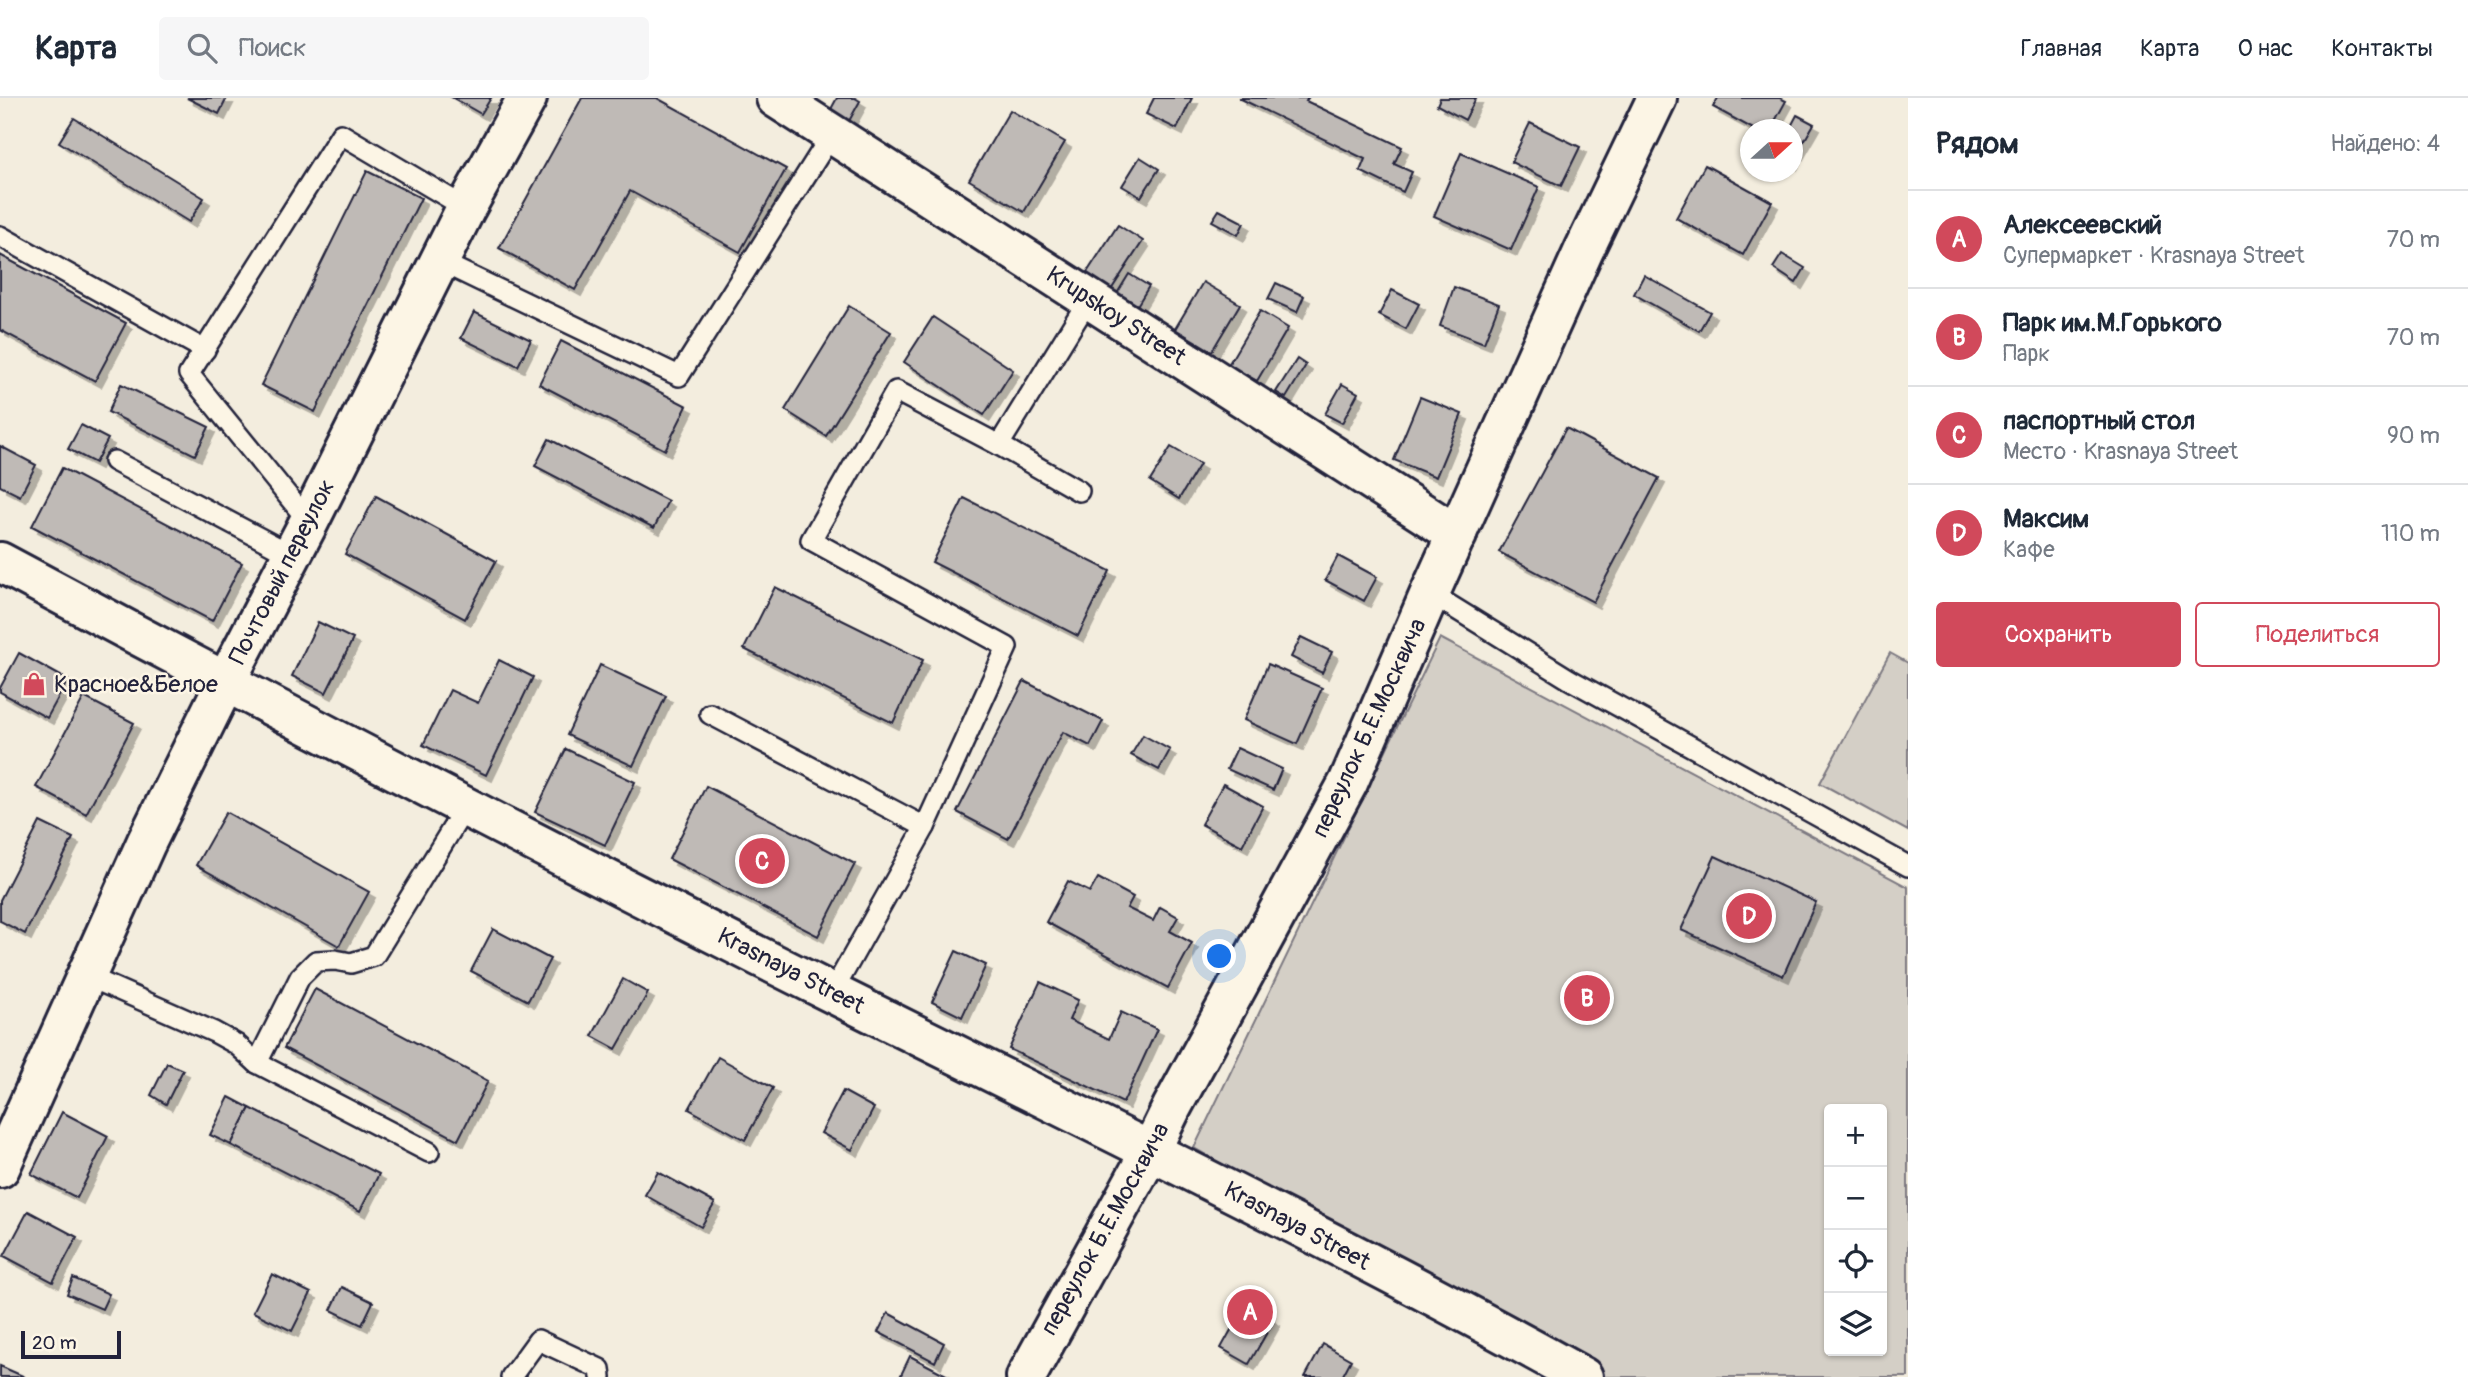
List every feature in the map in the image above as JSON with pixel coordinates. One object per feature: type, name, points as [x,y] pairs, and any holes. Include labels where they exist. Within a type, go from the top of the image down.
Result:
[{"type":"street","name":"Почтовый переулок","points":[[0,1168],[146,844],[225,682],[309,522],[466,208],[527,98]]},
{"type":"street","name":"Krupskoy Street","points":[[776,98],[1457,535]]},
{"type":"street","name":"переулок Б.Е.Москвича","points":[[1026,1377],[1348,783],[1584,250],[1657,98]]},
{"type":"street","name":"Krasnaya Street","points":[[0,562],[225,682],[832,993],[1151,1150],[1583,1377]]},
{"type":"lane","points":[[309,522],[189,374],[341,134],[466,208]]},
{"type":"lane","points":[[439,261],[679,376],[832,134]]},
{"type":"lane","points":[[0,236],[205,350]]},
{"type":"lane","points":[[999,445],[1089,299]]},
{"type":"lane","points":[[832,993],[925,827],[1007,648],[811,540],[896,391],[1079,491]]},
{"type":"lane","points":[[114,461],[292,555]]},
{"type":"lane","points":[[1430,593],[1569,679],[1908,866]]},
{"type":"lane","points":[[710,714],[925,827]]},
{"type":"lane","points":[[257,1063],[300,977],[316,961],[351,963],[374,956],[466,806]]},
{"type":"lane","points":[[87,976],[214,1032],[236,1044],[257,1063],[429,1152]]},
{"type":"lane","points":[[512,1377],[538,1340],[600,1370],[601,1377]]},
{"type":"shaded area","points":[[1440,638],[1908,887],[1908,1377],[1601,1377],[1194,1148]]},
{"type":"shaded area","points":[[1890,653],[1908,663],[1908,831],[1820,783]]},
{"type":"building","points":[[187,98],[227,98],[219,114]]},
{"type":"building","points":[[453,98],[491,98],[481,114]]},
{"type":"building","points":[[582,98],[657,98],[786,169],[740,252],[630,191],[575,290],[499,248]]},
{"type":"building","points":[[837,98],[855,98],[860,101],[843,132],[824,122]]},
{"type":"building","points":[[1154,98],[1192,98],[1177,129],[1146,114]]},
{"type":"building","points":[[1239,98],[1308,98],[1306,101],[1402,147],[1394,164],[1412,172],[1403,192],[1360,171],[1365,159]]},
{"type":"building","points":[[1440,98],[1476,98],[1465,120],[1437,105]]},
{"type":"building","points":[[1718,98],[1780,98],[1786,101],[1776,119],[1740,119],[1740,122],[1713,107]]},
{"type":"building","points":[[1010,110],[1065,142],[1024,212],[969,180]]},
{"type":"building","points":[[1797,115],[1814,124],[1803,143],[1803,119],[1795,119]]},
{"type":"building","points":[[74,118],[204,198],[189,222],[59,142]]},
{"type":"building","points":[[1530,123],[1580,147],[1561,186],[1511,162]]},
{"type":"building","points":[[1461,153],[1539,187],[1511,250],[1434,216]]},
{"type":"building","points":[[1140,157],[1159,169],[1141,197],[1122,186]]},
{"type":"building","points":[[1705,165],[1772,202],[1743,255],[1676,218]]},
{"type":"building","points":[[367,171],[421,198],[315,412],[261,385]]},
{"type":"building","points":[[1219,210],[1244,223],[1238,235],[1212,221]]},
{"type":"building","points":[[1118,225],[1143,241],[1107,296],[1082,280]]},
{"type":"building","points":[[1782,254],[1805,268],[1796,283],[1773,268]]},
{"type":"building","points":[[0,255],[126,323],[95,381],[0,330]]},
{"type":"building","points":[[1129,274],[1149,286],[1135,309],[1115,297]]},
{"type":"building","points":[[1644,275],[1710,312],[1699,331],[1634,294]]},
{"type":"building","points":[[1203,282],[1240,304],[1212,351],[1175,329]]},
{"type":"building","points":[[1276,283],[1304,296],[1297,312],[1268,299]]},
{"type":"building","points":[[1454,287],[1499,304],[1484,343],[1440,326]]},
{"type":"building","points":[[1392,290],[1419,304],[1406,329],[1379,315]]},
{"type":"building","points":[[849,306],[891,332],[826,436],[785,410]]},
{"type":"building","points":[[1260,311],[1288,328],[1257,381],[1228,365]]},
{"type":"building","points":[[474,312],[531,340],[518,366],[461,338]]},
{"type":"building","points":[[933,317],[1013,370],[984,415],[904,362]]},
{"type":"building","points":[[561,341],[687,406],[665,450],[539,384]]},
{"type":"building","points":[[1297,359],[1306,365],[1286,398],[1276,392]]},
{"type":"building","points":[[121,384],[209,427],[195,455],[108,412]]},
{"type":"building","points":[[1342,384],[1358,393],[1342,423],[1325,414]]},
{"type":"building","points":[[1420,397],[1462,414],[1436,477],[1394,460]]},
{"type":"building","points":[[81,425],[108,439],[95,463],[68,449]]},
{"type":"building","points":[[1566,428],[1659,478],[1593,602],[1499,552]]},
{"type":"building","points":[[549,439],[668,501],[654,528],[535,466]]},
{"type":"building","points":[[0,446],[36,465],[20,496],[0,486]]},
{"type":"building","points":[[1171,447],[1200,464],[1179,499],[1150,481]]},
{"type":"building","points":[[62,468],[242,563],[212,621],[32,526]]},
{"type":"building","points":[[376,496],[496,561],[465,619],[345,554]]},
{"type":"building","points":[[964,498],[1110,571],[1078,636],[932,562]]},
{"type":"building","points":[[1338,556],[1377,577],[1364,601],[1325,580]]},
{"type":"building","points":[[775,587],[923,660],[893,723],[744,649]]},
{"type":"building","points":[[318,622],[353,639],[326,693],[292,676]]},
{"type":"building","points":[[1301,637],[1332,652],[1322,673],[1291,657]]},
{"type":"building","name":"Красное&Белое","points":[[19,653],[68,680],[47,718],[0,692]]},
{"type":"building","points":[[499,660],[533,677],[486,775],[423,745],[450,690],[478,703]]},
{"type":"building","points":[[1268,664],[1322,688],[1297,744],[1244,720]]},
{"type":"building","points":[[600,665],[666,696],[633,766],[567,735]]},
{"type":"building","points":[[1024,681],[1103,721],[1090,746],[1063,732],[1008,839],[957,812]]},
{"type":"building","points":[[84,697],[134,723],[86,814],[36,787]]},
{"type":"building","points":[[1143,735],[1170,750],[1159,770],[1131,755]]},
{"type":"building","points":[[1237,748],[1282,769],[1273,790],[1227,769]]},
{"type":"building","points":[[566,749],[635,782],[605,845],[535,812]]},
{"type":"building","points":[[1223,784],[1263,806],[1242,846],[1201,824]]},
{"type":"building","points":[[706,786],[855,864],[818,936],[669,859]]},
{"type":"building","points":[[226,812],[369,892],[339,946],[196,865]]},
{"type":"building","points":[[40,822],[73,838],[25,934],[0,921],[0,900]]},
{"type":"building","points":[[1715,856],[1816,902],[1783,976],[1681,930]]},
{"type":"building","points":[[1098,878],[1133,897],[1127,908],[1153,921],[1160,907],[1178,917],[1170,931],[1192,943],[1168,988],[1046,922],[1068,881],[1090,892]]},
{"type":"building","points":[[493,929],[550,959],[528,1001],[471,971]]},
{"type":"building","points":[[956,951],[986,965],[962,1017],[932,1002]]},
{"type":"building","points":[[623,979],[648,993],[616,1049],[592,1036]]},
{"type":"building","points":[[1040,982],[1078,1000],[1069,1020],[1109,1039],[1121,1012],[1157,1029],[1123,1103],[1009,1049]]},
{"type":"building","points":[[315,989],[488,1081],[458,1140],[284,1048]]},
{"type":"building","points":[[718,1057],[773,1088],[745,1140],[689,1109]]},
{"type":"building","points":[[167,1063],[183,1070],[166,1104],[151,1095]]},
{"type":"building","points":[[843,1091],[874,1108],[852,1150],[821,1133]]},
{"type":"building","points":[[229,1097],[250,1108],[231,1145],[210,1135]]},
{"type":"building","points":[[250,1108],[379,1174],[360,1211],[231,1145]]},
{"type":"building","points":[[62,1112],[108,1136],[77,1198],[31,1174]]},
{"type":"building","points":[[658,1172],[715,1203],[701,1227],[645,1195]]},
{"type":"building","points":[[28,1211],[77,1237],[53,1282],[4,1256]]},
{"type":"building","points":[[272,1274],[311,1293],[292,1331],[253,1312]]},
{"type":"building","points":[[73,1278],[109,1294],[102,1309],[67,1294]]},
{"type":"building","points":[[342,1287],[373,1302],[362,1325],[331,1310]]},
{"type":"building","points":[[1246,1303],[1274,1320],[1249,1364],[1221,1348]]},
{"type":"building","points":[[888,1313],[944,1343],[935,1362],[878,1332]]},
{"type":"building","points":[[1323,1344],[1351,1360],[1342,1377],[1305,1377]]},
{"type":"building","points":[[910,1356],[950,1377],[900,1377]]},
{"type":"building","points":[[0,1366],[25,1377],[0,1377]]},
{"type":"place","name":"Красное&Белое","points":[[34,684]]},
{"type":"place","name":"паспортный стол","points":[[762,861]]},
{"type":"place","name":"Максим","points":[[1749,916]]},
{"type":"place","name":"Парк им.М.Горького","points":[[1587,998]]},
{"type":"place","name":"Алексеевский","points":[[1250,1312]]}]
